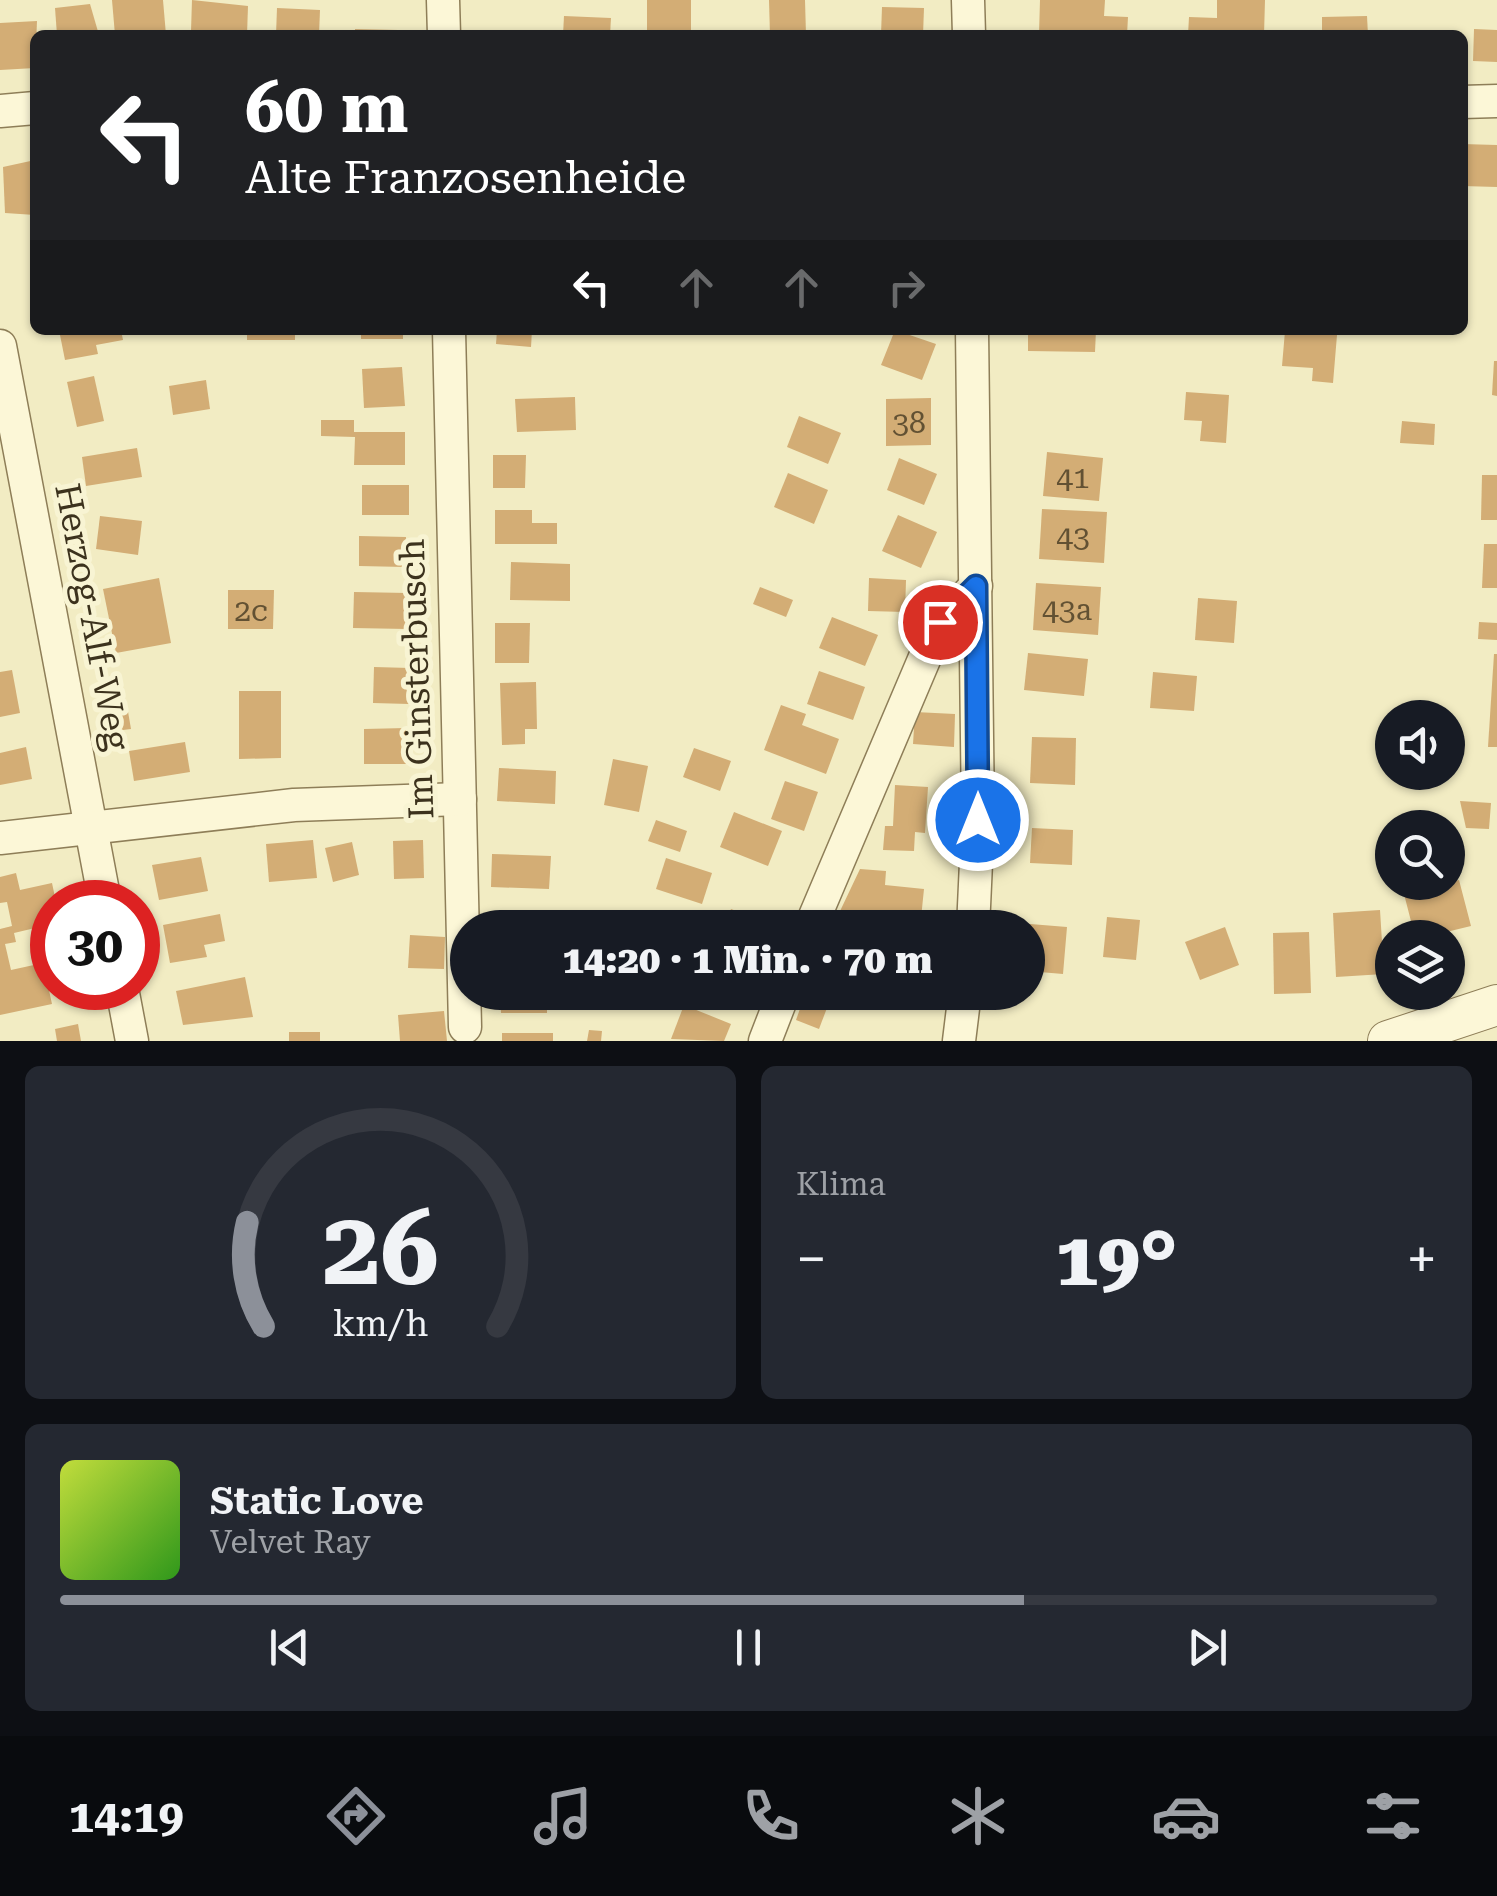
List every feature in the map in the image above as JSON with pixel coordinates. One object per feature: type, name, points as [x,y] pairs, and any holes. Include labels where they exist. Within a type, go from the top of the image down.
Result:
[{"type":"street","points":[[443,0],[444,30]]},
{"type":"street","points":[[968,0],[969,30]]},
{"type":"street","points":[[1468,102],[1497,101]]},
{"type":"street","points":[[0,111],[30,108]]},
{"type":"street","name":"Im Ginsterbusch","points":[[449,335],[465,1026]]},
{"type":"street","points":[[972,335],[978,820],[974,910]]},
{"type":"street","name":"Herzog-Alf-Weg","points":[[0,346],[101,880]]},
{"type":"street","points":[[818,910],[940,622],[976,586]]},
{"type":"street","points":[[0,838],[294,805],[460,799]]},
{"type":"street","points":[[1388,1041],[1497,1005]]},
{"type":"street","points":[[126,1010],[132,1041]]},
{"type":"street","points":[[764,1041],[777,1010]]},
{"type":"street","points":[[958,1041],[962,1010]]},
{"type":"building","points":[[112,0],[163,0],[166,30],[115,30]]},
{"type":"building","points":[[192,0],[248,6],[247,30],[191,30]]},
{"type":"building","points":[[647,0],[691,0],[691,30],[647,30]]},
{"type":"building","points":[[769,0],[805,0],[806,30],[770,30]]},
{"type":"building","points":[[1040,0],[1105,0],[1104,16],[1128,17],[1127,30],[1039,30]]},
{"type":"building","points":[[1217,0],[1265,0],[1264,30],[1188,30],[1189,17],[1217,18]]},
{"type":"building","points":[[90,4],[98,30],[57,30],[55,8]]},
{"type":"building","points":[[882,7],[924,8],[923,30],[881,30]]},
{"type":"building","points":[[277,8],[320,10],[319,30],[276,30]]},
{"type":"building","points":[[564,16],[611,18],[610,30],[563,30]]},
{"type":"building","points":[[1367,16],[1368,30],[1322,30],[1322,17]]},
{"type":"building","points":[[37,21],[37,30],[30,30],[30,68],[0,70],[0,23]]},
{"type":"building","points":[[1474,29],[1497,30],[1497,62],[1473,61]]},
{"type":"building","points":[[1468,144],[1497,145],[1497,187],[1468,186]]},
{"type":"building","points":[[30,161],[30,215],[5,213],[3,167]]},
{"type":"building","points":[[60,335],[122,335],[123,340],[96,345],[98,354],[65,360]]},
{"type":"building","points":[[247,335],[295,335],[295,340],[247,340]]},
{"type":"building","points":[[361,335],[403,335],[403,339],[361,339]]},
{"type":"building","points":[[497,335],[532,335],[531,347],[496,344]]},
{"type":"building","points":[[893,335],[910,335],[936,344],[922,380],[881,365]]},
{"type":"building","points":[[1028,335],[1096,335],[1095,352],[1028,351]]},
{"type":"building","points":[[1285,335],[1337,335],[1333,383],[1312,381],[1313,368],[1282,366]]},
{"type":"building","points":[[1497,361],[1497,396],[1492,395]]},
{"type":"building","points":[[402,367],[405,406],[364,408],[362,369]]},
{"type":"building","points":[[94,376],[104,421],[77,427],[67,382]]},
{"type":"building","points":[[206,380],[210,409],[173,415],[169,386]]},
{"type":"building","points":[[1186,392],[1229,395],[1226,443],[1200,441],[1202,421],[1184,420]]},
{"type":"building","points":[[575,397],[576,430],[517,432],[515,399]]},
{"type":"building","points":[[931,398],[931,445],[886,446],[886,399]]},
{"type":"building","points":[[799,416],[841,433],[828,464],[787,447]]},
{"type":"building","points":[[321,420],[354,420],[354,432],[405,432],[405,465],[354,465],[355,437],[321,436]]},
{"type":"building","points":[[1402,421],[1435,424],[1434,445],[1400,443]]},
{"type":"building","points":[[137,448],[142,477],[86,486],[82,457]]},
{"type":"building","points":[[1047,452],[1103,458],[1099,501],[1043,496]]},
{"type":"building","points":[[493,455],[526,455],[525,488],[493,488]]},
{"type":"building","points":[[899,458],[937,474],[924,505],[887,490]]},
{"type":"building","points":[[788,473],[828,490],[814,524],[774,507]]},
{"type":"building","points":[[1482,475],[1497,475],[1497,520],[1481,520]]},
{"type":"building","points":[[362,485],[409,485],[409,515],[362,515]]},
{"type":"building","points":[[1042,509],[1107,512],[1104,563],[1039,559]]},
{"type":"building","points":[[495,510],[532,510],[532,523],[557,523],[557,544],[495,544]]},
{"type":"building","points":[[898,515],[937,532],[921,568],[882,551]]},
{"type":"building","points":[[100,516],[142,521],[138,555],[96,549]]},
{"type":"building","points":[[359,536],[406,537],[405,567],[359,566]]},
{"type":"building","points":[[1484,544],[1497,544],[1497,588],[1482,588]]},
{"type":"building","points":[[511,562],[570,564],[570,601],[510,600]]},
{"type":"building","points":[[159,578],[171,643],[116,653],[103,589]]},
{"type":"building","points":[[869,578],[906,580],[905,612],[868,611]]},
{"type":"building","points":[[1036,583],[1101,587],[1098,635],[1033,630]]},
{"type":"building","points":[[760,587],[793,600],[786,617],[753,604]]},
{"type":"building","points":[[228,590],[274,590],[273,629],[228,629]]},
{"type":"building","points":[[354,592],[408,593],[407,629],[353,628]]},
{"type":"building","points":[[1198,598],[1237,601],[1234,643],[1195,640]]},
{"type":"building","points":[[832,617],[878,635],[865,666],[819,648]]},
{"type":"building","points":[[1479,622],[1497,623],[1497,640],[1478,639]]},
{"type":"building","points":[[495,623],[530,623],[529,663],[495,663]]},
{"type":"building","points":[[1028,653],[1088,659],[1084,696],[1024,690]]},
{"type":"building","points":[[1494,654],[1497,747],[1488,747]]},
{"type":"building","points":[[374,667],[410,668],[409,704],[373,703]]},
{"type":"building","points":[[12,670],[20,713],[0,717],[0,672]]},
{"type":"building","points":[[819,671],[865,687],[853,720],[807,704]]},
{"type":"building","points":[[1153,672],[1197,676],[1194,711],[1150,708]]},
{"type":"building","points":[[536,682],[537,729],[525,729],[525,744],[502,745],[500,683]]},
{"type":"building","points":[[239,691],[281,691],[281,758],[239,759]]},
{"type":"building","points":[[126,700],[131,729],[107,732],[102,703]]},
{"type":"building","points":[[781,705],[806,714],[802,725],[839,739],[826,774],[764,750]]},
{"type":"building","points":[[915,712],[955,714],[954,747],[913,744]]},
{"type":"building","points":[[406,728],[406,764],[364,764],[364,729]]},
{"type":"building","points":[[1032,737],[1076,738],[1075,785],[1030,783]]},
{"type":"building","points":[[185,742],[190,772],[134,781],[129,751]]},
{"type":"building","points":[[26,747],[32,779],[0,785],[0,753]]},
{"type":"building","points":[[694,748],[731,761],[720,791],[683,777]]},
{"type":"building","points":[[613,759],[648,766],[639,812],[604,805]]},
{"type":"building","points":[[499,768],[556,771],[555,804],[497,801]]},
{"type":"building","points":[[785,781],[818,792],[804,831],[771,819]]},
{"type":"building","points":[[895,785],[928,787],[925,833],[915,832],[914,851],[883,850],[885,826],[893,826]]},
{"type":"building","points":[[1460,801],[1491,803],[1489,829],[1466,828]]},
{"type":"building","points":[[734,812],[782,831],[768,866],[720,847]]},
{"type":"building","points":[[656,820],[687,831],[680,852],[648,841]]},
{"type":"building","points":[[1032,828],[1073,830],[1072,865],[1030,863]]},
{"type":"building","points":[[313,840],[317,878],[269,882],[266,844]]},
{"type":"building","points":[[423,840],[424,878],[394,879],[393,841]]},
{"type":"building","points":[[352,842],[359,875],[333,882],[325,848]]},
{"type":"building","points":[[492,854],[551,856],[549,889],[491,887]]},
{"type":"building","points":[[201,857],[208,891],[160,900],[160,880],[155,880],[152,865]]},
{"type":"building","points":[[666,858],[712,873],[702,904],[656,889]]},
{"type":"building","points":[[860,869],[886,871],[885,885],[924,889],[922,910],[841,910]]},
{"type":"building","points":[[16,873],[20,890],[30,888],[30,929],[14,933],[16,942],[5,944],[11,970],[30,966],[30,1009],[0,1015],[0,929],[12,926],[7,902],[0,903],[0,877]]},
{"type":"building","points":[[1406,900],[1464,900],[1471,926],[1465,927],[1465,920],[1411,920]]},
{"type":"building","points":[[1380,910],[1381,920],[1375,920],[1375,975],[1336,977],[1333,913]]},
{"type":"building","points":[[220,914],[225,941],[204,945],[207,957],[170,963],[163,925]]},
{"type":"building","points":[[1107,917],[1140,920],[1136,960],[1103,957]]},
{"type":"building","points":[[1045,925],[1067,927],[1063,974],[1045,972]]},
{"type":"building","points":[[1225,927],[1239,965],[1200,980],[1185,942]]},
{"type":"building","points":[[1309,932],[1311,993],[1274,994],[1273,933]]},
{"type":"building","points":[[410,935],[445,937],[444,969],[408,968]]},
{"type":"building","points":[[245,977],[253,1017],[183,1025],[176,991]]},
{"type":"building","points":[[501,1010],[547,1010],[547,1013]]},
{"type":"building","points":[[682,1010],[696,1010],[731,1024],[724,1041],[671,1039]]},
{"type":"building","points":[[800,1010],[826,1010],[819,1029],[796,1020]]},
{"type":"building","points":[[444,1011],[447,1041],[400,1041],[398,1015]]},
{"type":"building","points":[[78,1024],[81,1041],[57,1041],[55,1029]]},
{"type":"building","points":[[589,1030],[602,1031],[601,1041],[587,1041]]},
{"type":"building","points":[[289,1032],[320,1032],[320,1041],[289,1041]]},
{"type":"building","points":[[502,1033],[553,1033],[553,1041],[502,1041]]},
{"type":"route","points":[[940,622],[976,586],[978,820]]}]
